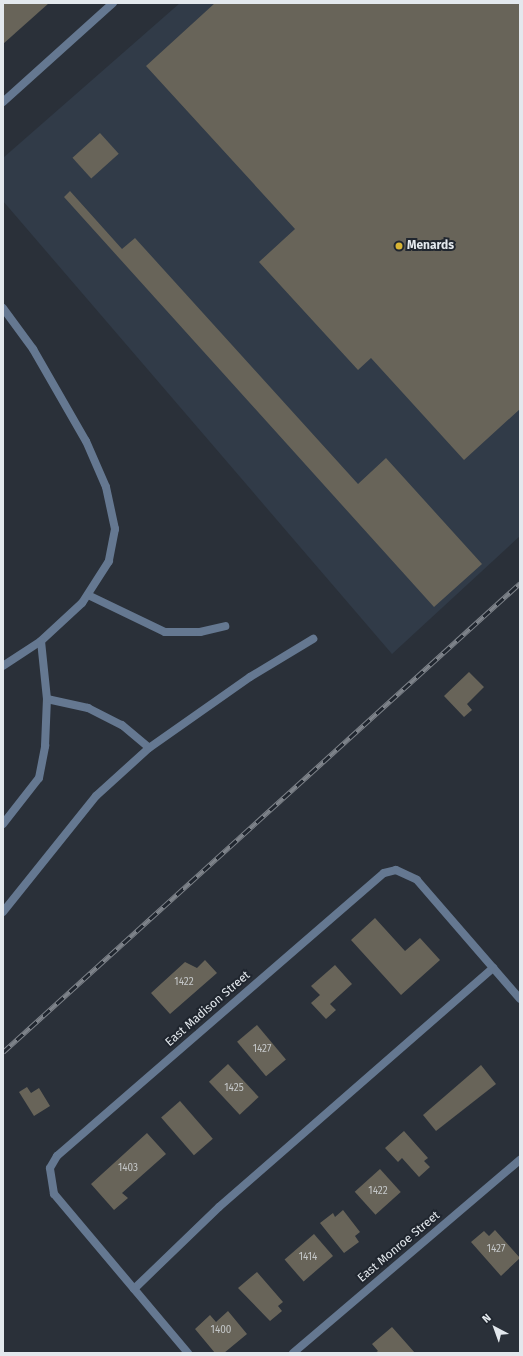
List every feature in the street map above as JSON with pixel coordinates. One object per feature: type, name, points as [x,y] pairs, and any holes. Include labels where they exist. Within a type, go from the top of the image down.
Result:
[{"type":"street","points":[[3,102],[113,3]]},
{"type":"street","points":[[3,308],[60,395],[106,487],[115,529],[109,561],[88,595],[41,641],[3,666]]},
{"type":"street","points":[[88,595],[165,632],[200,632],[225,626]]},
{"type":"street","points":[[3,912],[96,796],[149,748],[250,677],[313,639]]},
{"type":"street","points":[[3,824],[39,778],[46,746],[47,699],[41,641]]},
{"type":"street","points":[[47,699],[88,708],[122,725],[149,748]]},
{"type":"street","name":"East Madison Street","points":[[188,1353],[54,1194],[50,1168],[57,1156],[384,873],[396,870],[417,880],[520,999]]},
{"type":"street","points":[[134,1289],[219,1207],[493,968]]},
{"type":"street","name":"East Monroe Street","points":[[293,1353],[520,1160]]},
{"type":"shaded area","points":[[180,3],[520,3],[520,536],[392,654],[3,201],[3,158]]},
{"type":"building","points":[[3,3],[49,3],[3,44]]},
{"type":"building","name":"Menards","points":[[215,3],[520,3],[520,409],[464,460],[371,358],[358,370],[259,262],[295,229],[146,66]]},
{"type":"building","points":[[100,133],[119,154],[91,179],[73,158]]},
{"type":"building","points":[[70,191],[122,249],[135,238],[358,484],[386,458],[482,564],[434,607],[64,197]]},
{"type":"building","points":[[469,672],[484,687],[467,704],[472,710],[464,717],[444,696]]},
{"type":"building","points":[[375,918],[405,951],[420,938],[440,960],[401,995],[351,940]]},
{"type":"building","points":[[205,960],[217,973],[170,1014],[151,993],[185,962],[197,968]]},
{"type":"building","points":[[335,965],[352,984],[330,1004],[336,1010],[326,1019],[311,1003],[320,995],[311,986]]},
{"type":"building","points":[[257,1025],[286,1059],[266,1076],[237,1042]]},
{"type":"building","points":[[228,1064],[259,1097],[240,1115],[209,1082]]},
{"type":"building","points":[[481,1065],[496,1084],[436,1131],[423,1115]]},
{"type":"building","points":[[27,1087],[31,1093],[39,1088],[50,1106],[34,1116],[19,1092]]},
{"type":"building","points":[[180,1101],[213,1139],[194,1155],[161,1117]]},
{"type":"building","points":[[404,1131],[428,1158],[424,1161],[430,1167],[419,1177],[402,1158],[398,1162],[385,1148]]},
{"type":"building","points":[[147,1133],[166,1154],[122,1193],[128,1198],[114,1210],[91,1184]]},
{"type":"building","points":[[380,1169],[401,1192],[375,1215],[355,1192]]},
{"type":"building","points":[[343,1210],[360,1232],[355,1236],[359,1242],[344,1253],[320,1223],[333,1213],[335,1217]]},
{"type":"building","points":[[495,1230],[520,1258],[501,1276],[471,1242],[484,1231],[489,1236]]},
{"type":"building","points":[[314,1234],[333,1256],[304,1281],[285,1260]]},
{"type":"building","points":[[257,1272],[283,1302],[278,1306],[282,1311],[270,1321],[238,1288]]},
{"type":"building","points":[[228,1311],[247,1334],[224,1353],[215,1353],[195,1329],[210,1315],[216,1322]]},
{"type":"building","points":[[392,1327],[415,1353],[375,1353],[378,1351],[372,1344]]},
{"type":"railway","points":[[3,1052],[520,583]]},
{"type":"place","name":"Menards","points":[[399,246]]}]
